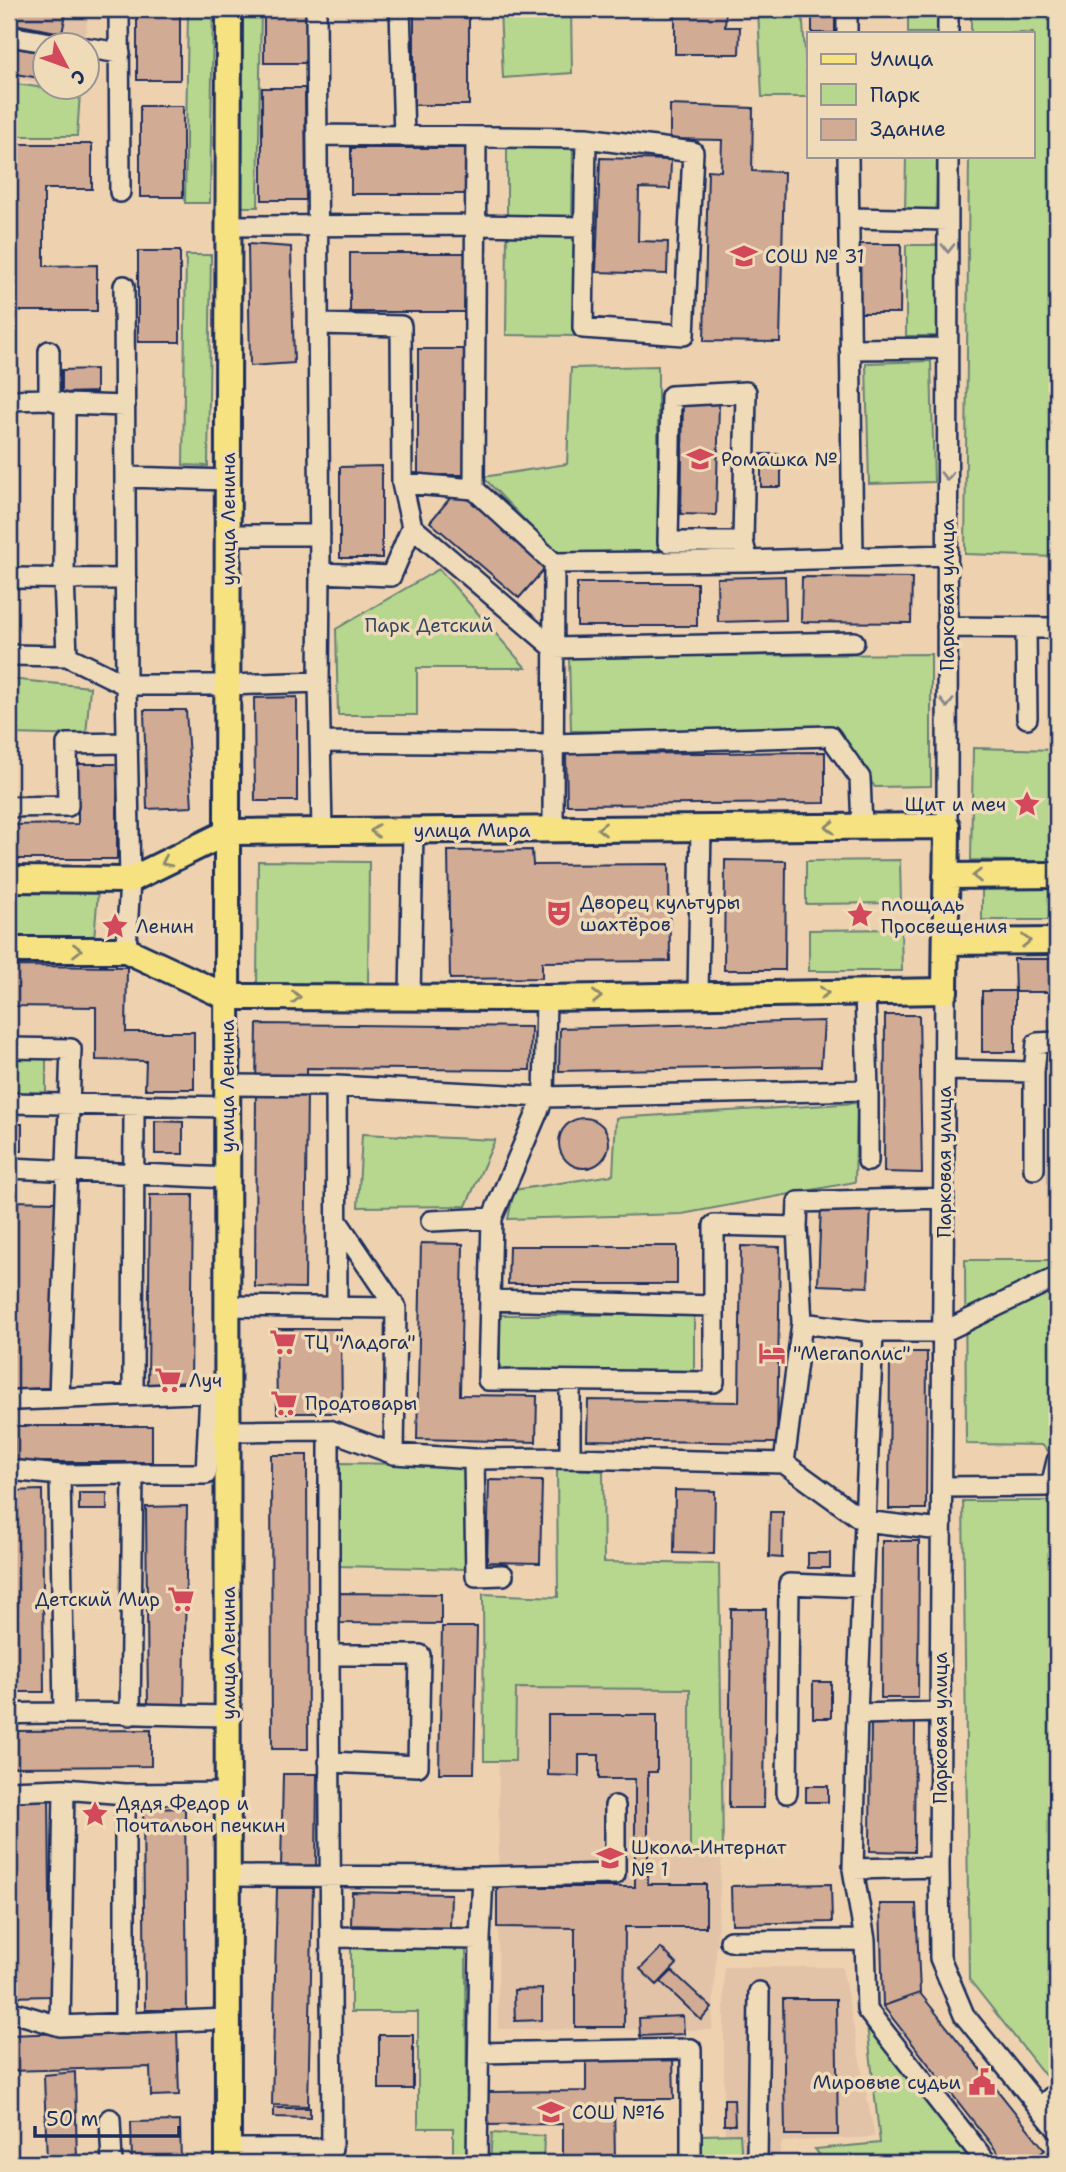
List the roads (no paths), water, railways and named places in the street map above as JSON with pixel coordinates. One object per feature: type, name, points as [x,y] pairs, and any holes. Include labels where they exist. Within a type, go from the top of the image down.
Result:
[{"type":"main road","name":"улица Ленина","points":[[228,2156],[228,1716],[217,1474],[228,1431],[219,1392],[228,1306],[229,9]]},
{"type":"main road","name":"улица Мира","points":[[9,880],[130,880],[228,832],[947,826]]},
{"type":"main road","name":"Парковая улица","points":[[946,991],[947,826]]},
{"type":"main road","points":[[946,876],[1057,875]]},
{"type":"main road","points":[[946,942],[1057,941]]},
{"type":"main road","points":[[9,950],[127,950],[227,997],[546,998],[946,991]]},
{"type":"street","points":[[119,9],[120,192]]},
{"type":"street","points":[[316,9],[322,832]]},
{"type":"street","points":[[400,9],[404,136]]},
{"type":"street","points":[[847,9],[847,32]]},
{"type":"street","points":[[948,9],[948,32]]},
{"type":"street","points":[[9,36],[32,40]]},
{"type":"street","points":[[102,50],[120,53]]},
{"type":"street","points":[[317,135],[586,138],[693,152],[684,335],[583,328],[586,138]]},
{"type":"street","points":[[474,489],[476,137]]},
{"type":"street","points":[[848,158],[853,557]]},
{"type":"street","name":"Парковая улица","points":[[947,826],[948,158]]},
{"type":"street","points":[[849,218],[948,220]]},
{"type":"street","points":[[229,226],[585,227]]},
{"type":"street","points":[[124,286],[125,685],[130,880],[127,950]]},
{"type":"street","points":[[319,324],[401,326],[402,483],[412,527],[391,576],[320,573]]},
{"type":"street","points":[[850,349],[947,348]]},
{"type":"street","points":[[49,351],[57,402],[67,656]]},
{"type":"street","points":[[746,552],[746,393],[671,396],[668,542],[746,552],[853,557],[947,555]]},
{"type":"street","points":[[9,400],[125,406]]},
{"type":"street","points":[[125,477],[228,480]]},
{"type":"street","points":[[402,483],[474,489],[554,563],[746,552]]},
{"type":"street","points":[[412,527],[554,648],[854,642]]},
{"type":"street","points":[[228,535],[320,535]]},
{"type":"street","points":[[553,829],[554,563]]},
{"type":"street","points":[[9,579],[126,579]]},
{"type":"street","points":[[947,627],[1057,628]]},
{"type":"street","points":[[1026,628],[1027,719]]},
{"type":"street","points":[[9,655],[67,656],[125,685],[319,682]]},
{"type":"street","points":[[322,742],[553,744],[830,736],[860,778],[862,827]]},
{"type":"street","points":[[9,807],[68,806],[67,744],[127,743]]},
{"type":"street","points":[[698,994],[701,828]]},
{"type":"street","points":[[410,998],[413,831]]},
{"type":"street","name":"Парковая улица","points":[[946,991],[940,1958],[964,2015],[1057,2129]]},
{"type":"street","points":[[865,992],[868,1161]]},
{"type":"street","points":[[546,998],[544,1097],[492,1218],[488,1380],[714,1382],[714,1225],[796,1227]]},
{"type":"street","points":[[1034,1169],[1034,1072],[1037,1043],[1057,1042]]},
{"type":"street","points":[[9,1048],[71,1048],[59,1398]]},
{"type":"street","points":[[945,1070],[1034,1072]]},
{"type":"street","points":[[9,1103],[135,1105],[336,1086],[544,1097],[868,1090]]},
{"type":"street","points":[[336,1086],[337,1307]]},
{"type":"street","points":[[133,1395],[135,1105]]},
{"type":"street","points":[[9,1168],[228,1178]]},
{"type":"street","points":[[784,1464],[802,1323],[796,1227],[798,1202],[944,1198]]},
{"type":"street","points":[[431,1220],[492,1218]]},
{"type":"street","points":[[337,1221],[396,1308],[394,1454]]},
{"type":"street","points":[[802,1323],[873,1332],[943,1332],[1057,1277]]},
{"type":"street","points":[[490,1300],[714,1306]]},
{"type":"street","points":[[228,1306],[396,1308]]},
{"type":"street","points":[[873,1332],[853,1869],[865,1940],[867,2010],[987,2163]]},
{"type":"street","points":[[570,1381],[570,1458]]},
{"type":"street","points":[[9,1470],[60,1475],[217,1474],[219,1392],[17,1400]]},
{"type":"street","points":[[228,2156],[332,2149],[330,1430]]},
{"type":"street","points":[[228,1431],[330,1430],[394,1454],[474,1459],[570,1458],[784,1464],[864,1521],[941,1530]]},
{"type":"street","points":[[474,1459],[476,1576],[503,1575]]},
{"type":"street","points":[[942,1488],[1054,1488],[1057,1461]]},
{"type":"street","points":[[130,1715],[132,1474]]},
{"type":"street","points":[[60,1475],[64,1712]]},
{"type":"street","points":[[787,1793],[789,1584],[863,1587]]},
{"type":"street","points":[[329,1656],[420,1655],[418,1766],[329,1762]]},
{"type":"street","points":[[9,1714],[64,1712],[228,1716]]},
{"type":"street","points":[[857,1714],[940,1712]]},
{"type":"street","points":[[9,1791],[64,1789],[125,1794],[227,1793]]},
{"type":"street","points":[[60,2026],[64,1789]]},
{"type":"street","points":[[125,1794],[125,2024]]},
{"type":"street","points":[[228,1876],[483,1877],[615,1874],[615,1806]]},
{"type":"street","points":[[853,1869],[939,1867]]},
{"type":"street","points":[[477,2163],[483,1877]]},
{"type":"street","points":[[331,1937],[480,1939]]},
{"type":"street","points":[[730,1941],[865,1940]]},
{"type":"street","points":[[757,2163],[759,1992]]},
{"type":"street","points":[[9,2011],[60,2026],[228,2019]]},
{"type":"street","points":[[479,2053],[691,2049],[691,2163]]},
{"type":"street","points":[[1040,2108],[1057,2092]]},
{"type":"street","points":[[110,2119],[112,2163]]},
{"type":"place","name":"СОШ № 31","points":[[744,256]]},
{"type":"place","name":"Ромашка №","points":[[700,459]]},
{"type":"place","name":"Щит и меч","points":[[1027,804]]},
{"type":"place","name":"Дворец культуры шахтёров","points":[[559,913]]},
{"type":"place","name":"площадь Просвещения","points":[[860,915]]},
{"type":"place","name":"Ленин","points":[[115,926]]},
{"type":"place","name":"ТЦ \"Ладога\"","points":[[283,1342]]},
{"type":"place","name":"\"Мегаполис\"","points":[[772,1353]]},
{"type":"place","name":"Луч","points":[[168,1380]]},
{"type":"place","name":"Продтовары","points":[[284,1403]]},
{"type":"place","name":"Детский Мир","points":[[181,1599]]},
{"type":"place","name":"Дядя Федор и Почтальон печкин","points":[[95,1814]]},
{"type":"place","name":"Школа-Интернат № 1","points":[[610,1858]]},
{"type":"place","name":"Мировые судьи","points":[[982,2082]]},
{"type":"place","name":"СОШ №16","points":[[551,2112]]},
{"type":"park label","name":"Парк Детский","points":[[429,625]]}]
